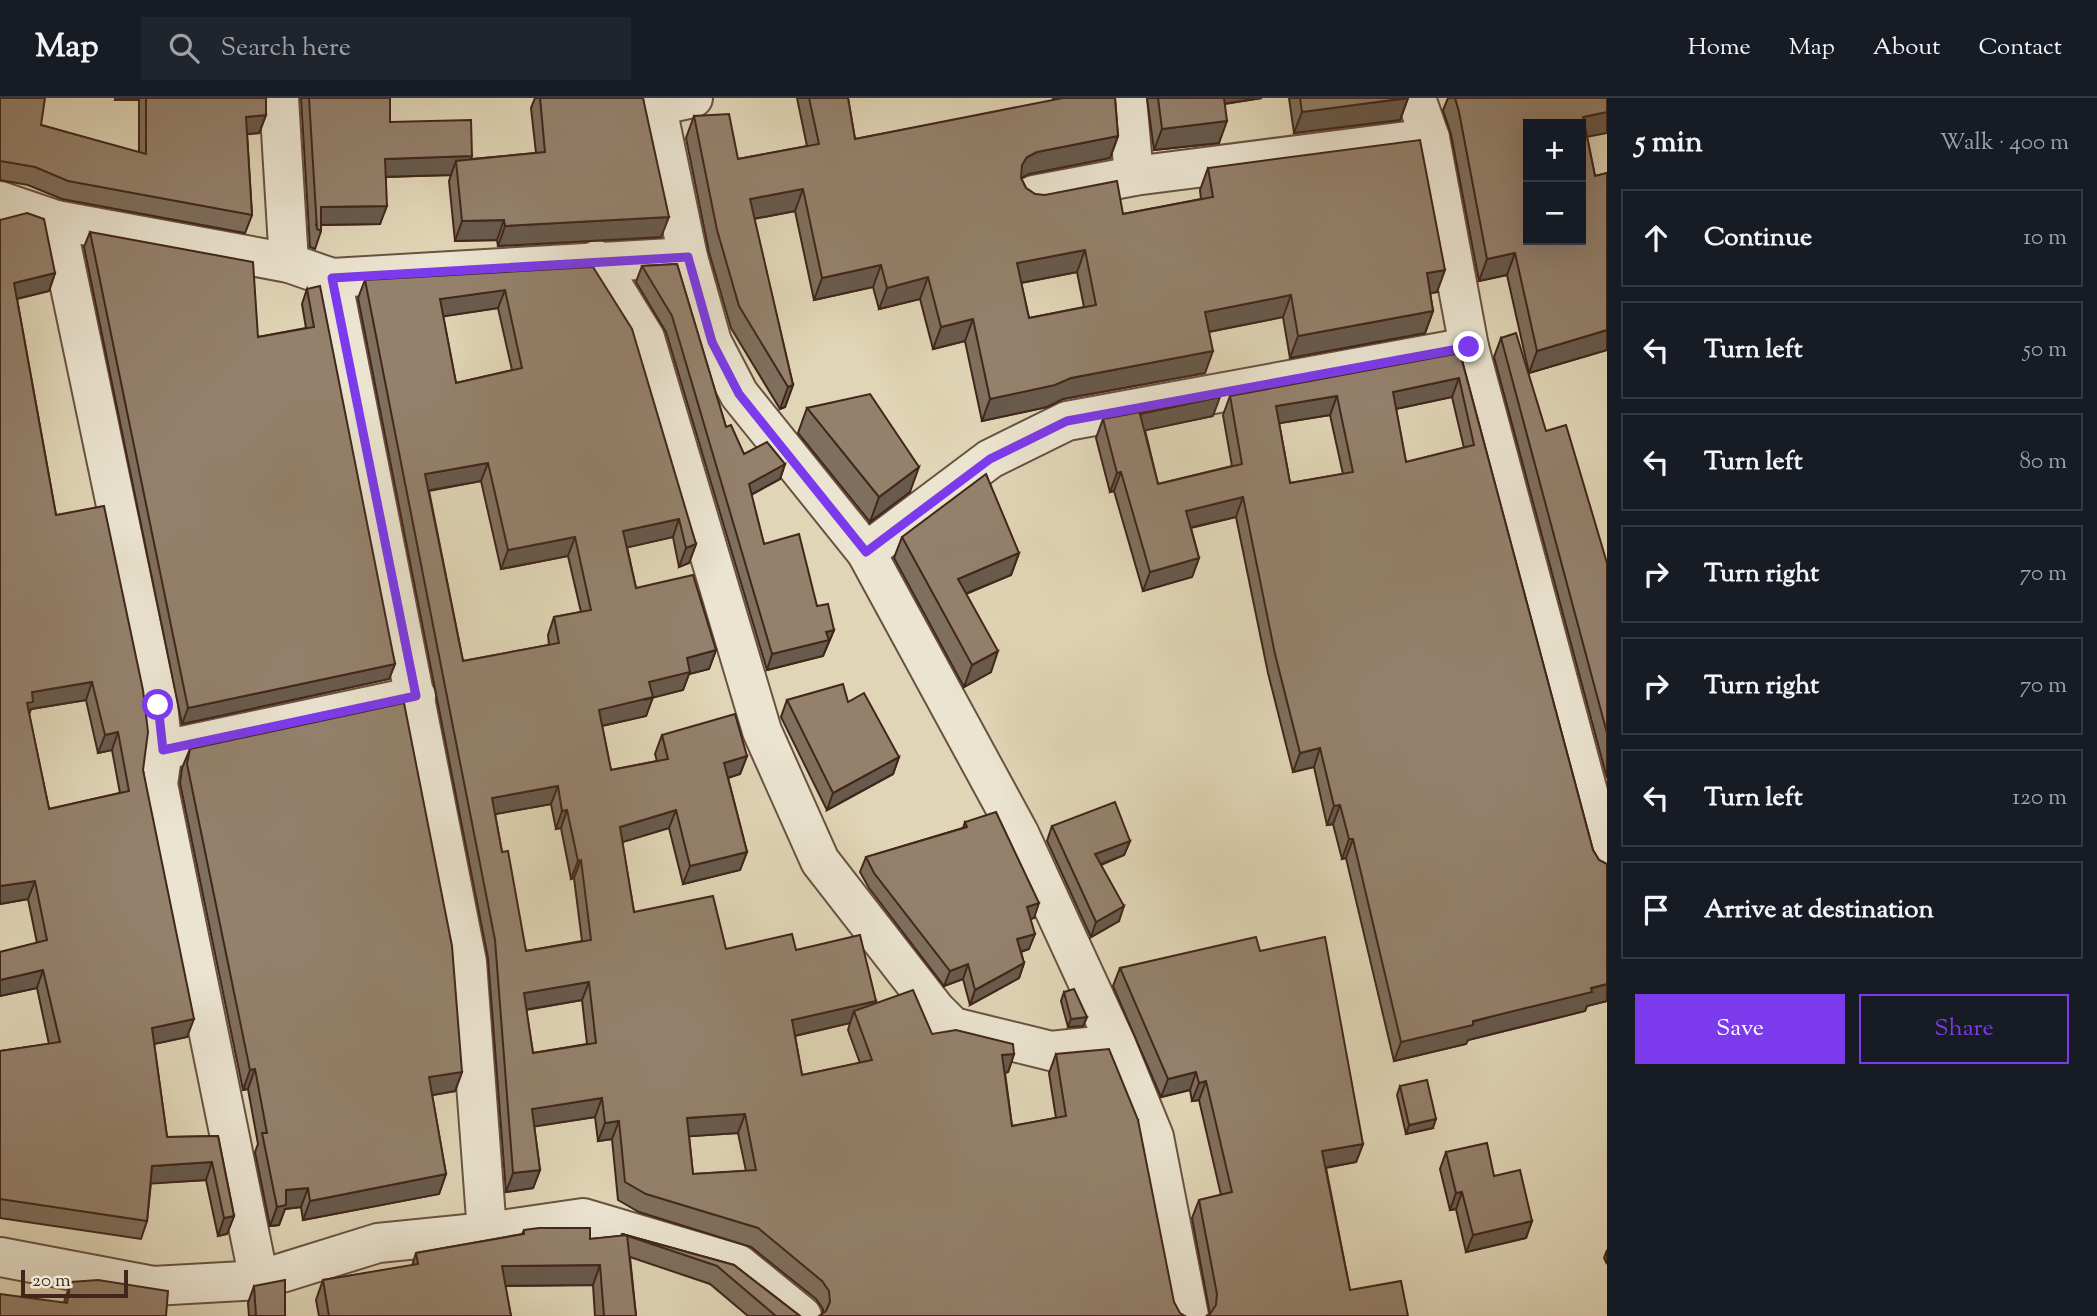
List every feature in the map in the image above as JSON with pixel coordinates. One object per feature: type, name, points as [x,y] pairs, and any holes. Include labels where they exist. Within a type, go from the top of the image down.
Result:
[{"type":"street","points":[[279,98],[289,263]]},
{"type":"street","points":[[1128,98],[1134,176]]},
{"type":"street","points":[[1416,98],[1430,138],[1469,347],[1597,791],[1607,863]]},
{"type":"street","points":[[668,101],[688,257],[712,342],[739,394],[866,552],[1019,833],[1116,1044],[1154,1137],[1189,1316]]},
{"type":"street","points":[[1034,195],[1134,176],[1430,138]]},
{"type":"street","points":[[0,201],[56,220],[289,263],[332,278],[597,260],[688,257]]},
{"type":"street","points":[[56,220],[158,705],[163,750],[158,784],[259,1280]]},
{"type":"street","points":[[597,260],[645,338],[762,731],[820,861],[935,1009],[953,1027],[1051,1051],[1116,1044]]},
{"type":"street","points":[[332,278],[467,962],[487,1232]]},
{"type":"street","points":[[866,552],[990,459],[1067,421],[1469,347]]},
{"type":"street","points":[[163,750],[416,696]]},
{"type":"street","points":[[0,1257],[153,1286],[259,1280],[378,1243],[487,1232],[583,1218],[738,1264],[802,1316]]},
{"type":"building","points":[[0,98],[45,98],[41,125],[146,154],[146,98],[266,98],[266,115],[246,117],[252,215],[68,181],[35,167],[0,161]]},
{"type":"building","points":[[309,98],[390,98],[390,122],[471,120],[472,156],[385,159],[387,206],[321,207],[321,231],[317,229]]},
{"type":"building","points":[[540,98],[643,98],[669,217],[505,226],[504,220],[462,221],[456,161],[545,152]]},
{"type":"building","points":[[809,98],[848,98],[855,139],[1063,98],[1115,98],[1118,136],[1037,152],[1027,157],[1022,165],[1021,178],[1026,188],[1035,194],[1045,195],[1117,181],[1123,214],[1213,197],[1208,168],[1420,140],[1445,270],[1427,273],[1433,311],[1298,336],[1291,295],[1205,312],[1213,351],[1071,378],[1055,385],[990,399],[973,319],[941,327],[928,277],[887,288],[881,265],[822,278],[803,189],[750,199],[793,385],[788,387],[739,306],[717,230],[694,116],[729,114],[738,159],[819,144]],"holes":[[[1085,250],[1096,305],[1029,318],[1017,263]]]},
{"type":"building","points":[[1158,98],[1224,98],[1227,121],[1162,129]]},
{"type":"building","points":[[1300,98],[1407,98],[1302,112]]},
{"type":"building","points":[[1455,98],[1607,98],[1607,112],[1583,119],[1523,119],[1523,245],[1586,245],[1586,132],[1595,176],[1607,173],[1607,330],[1537,351],[1515,253],[1487,259]]},
{"type":"building","points":[[27,213],[44,219],[55,273],[14,283],[56,515],[104,506],[143,690],[148,732],[143,770],[194,1019],[152,1028],[167,1137],[218,1136],[234,1216],[224,1218],[212,1162],[152,1166],[147,1221],[0,1199],[0,1051],[60,1042],[43,970],[0,980],[0,952],[47,940],[35,881],[0,886],[0,220]],"holes":[[[92,682],[105,735],[118,732],[129,791],[49,809],[27,703],[33,702],[32,692]]]},
{"type":"building","points":[[90,232],[253,262],[258,337],[314,327],[307,289],[320,286],[395,664],[188,708]]},
{"type":"building","points":[[677,264],[726,427],[731,425],[744,454],[767,442],[785,464],[749,484],[764,544],[799,534],[817,606],[828,604],[834,630],[826,632],[829,640],[772,654],[672,316],[642,266]]},
{"type":"building","points":[[593,267],[632,329],[696,544],[686,548],[679,519],[623,531],[636,588],[693,575],[716,650],[687,658],[690,672],[649,682],[653,697],[599,710],[611,770],[668,759],[662,735],[735,714],[747,756],[724,763],[747,852],[690,866],[676,810],[620,827],[634,912],[713,896],[726,949],[792,934],[796,950],[860,935],[876,1001],[792,1020],[802,1075],[872,1060],[854,1011],[913,990],[932,1034],[956,1030],[1013,1044],[1014,1054],[1002,1055],[1012,1126],[1066,1116],[1056,1054],[1109,1049],[1138,1120],[1174,1302],[1185,1316],[819,1316],[826,1311],[830,1302],[829,1291],[822,1281],[758,1228],[646,1194],[625,1182],[619,1121],[605,1123],[602,1098],[532,1109],[540,1170],[513,1173],[495,940],[365,280]],"holes":[[[505,290],[522,368],[456,383],[440,299]],[[488,463],[508,550],[575,537],[591,610],[554,617],[559,643],[463,661],[425,474]],[[558,786],[562,811],[567,810],[578,861],[581,860],[591,940],[526,951],[508,851],[502,852],[492,798]],[[589,982],[596,1043],[533,1053],[524,993]],[[745,1114],[756,1170],[693,1174],[687,1118]]]},
{"type":"building","points":[[1516,333],[1546,431],[1566,425],[1607,563],[1607,733],[1501,338]]},
{"type":"building","points":[[1460,353],[1593,850],[1599,860],[1607,864],[1607,984],[1591,988],[1592,992],[1401,1042],[1353,839],[1349,839],[1340,805],[1334,806],[1320,748],[1300,753],[1275,654],[1243,497],[1186,511],[1199,558],[1150,572],[1121,472],[1117,473],[1103,419],[1220,397],[1140,414],[1158,484],[1242,464],[1230,396]],"holes":[[[1459,378],[1474,445],[1406,462],[1393,392]],[[1337,396],[1353,472],[1290,483],[1276,406]]]},
{"type":"building","points":[[870,394],[919,467],[879,497],[807,408]]},
{"type":"building","points":[[986,474],[1019,553],[958,579],[998,651],[972,665],[902,537]]},
{"type":"building","points":[[843,684],[848,702],[864,693],[899,757],[833,793],[787,700]]},
{"type":"building","points":[[404,703],[452,946],[462,1072],[429,1077],[446,1174],[310,1201],[308,1188],[286,1190],[286,1205],[277,1207],[262,1133],[267,1133],[255,1069],[250,1070],[187,764],[190,749]]},
{"type":"building","points":[[1115,802],[1130,841],[1095,854],[1124,906],[1096,922],[1052,826]]},
{"type":"building","points":[[996,812],[1039,903],[1027,907],[1035,934],[1017,939],[1024,963],[975,990],[968,964],[950,971],[874,873],[866,857],[967,827],[965,822]]},
{"type":"building","points":[[1256,937],[1260,951],[1325,937],[1363,1144],[1322,1151],[1350,1290],[1401,1281],[1408,1316],[1206,1316],[1216,1305],[1217,1294],[1199,1200],[1232,1192],[1206,1081],[1199,1083],[1196,1072],[1168,1079],[1120,968]]},
{"type":"building","points":[[1074,989],[1087,1017],[1071,1019],[1064,992]]},
{"type":"building","points":[[1427,1080],[1436,1119],[1409,1125],[1400,1086]]},
{"type":"building","points":[[1487,1143],[1494,1176],[1520,1170],[1532,1221],[1473,1235],[1462,1192],[1456,1193],[1446,1152]]},
{"type":"building","points":[[590,1228],[590,1239],[627,1235],[636,1316],[604,1316],[600,1265],[502,1266],[511,1316],[329,1316],[323,1280],[418,1264],[416,1253],[524,1234],[524,1230]]},
{"type":"building","points":[[622,1234],[734,1265],[800,1316],[776,1316],[717,1266]]},
{"type":"building","points":[[98,1280],[168,1291],[166,1316],[0,1316],[0,1294],[67,1303],[71,1282]]},
{"type":"building","points":[[285,1280],[285,1316],[256,1316],[254,1286]]},
{"type":"route","points":[[158,705],[163,750],[416,696],[332,278],[597,260],[688,257],[712,342],[739,394],[866,552],[990,459],[1067,421],[1469,347]]}]
